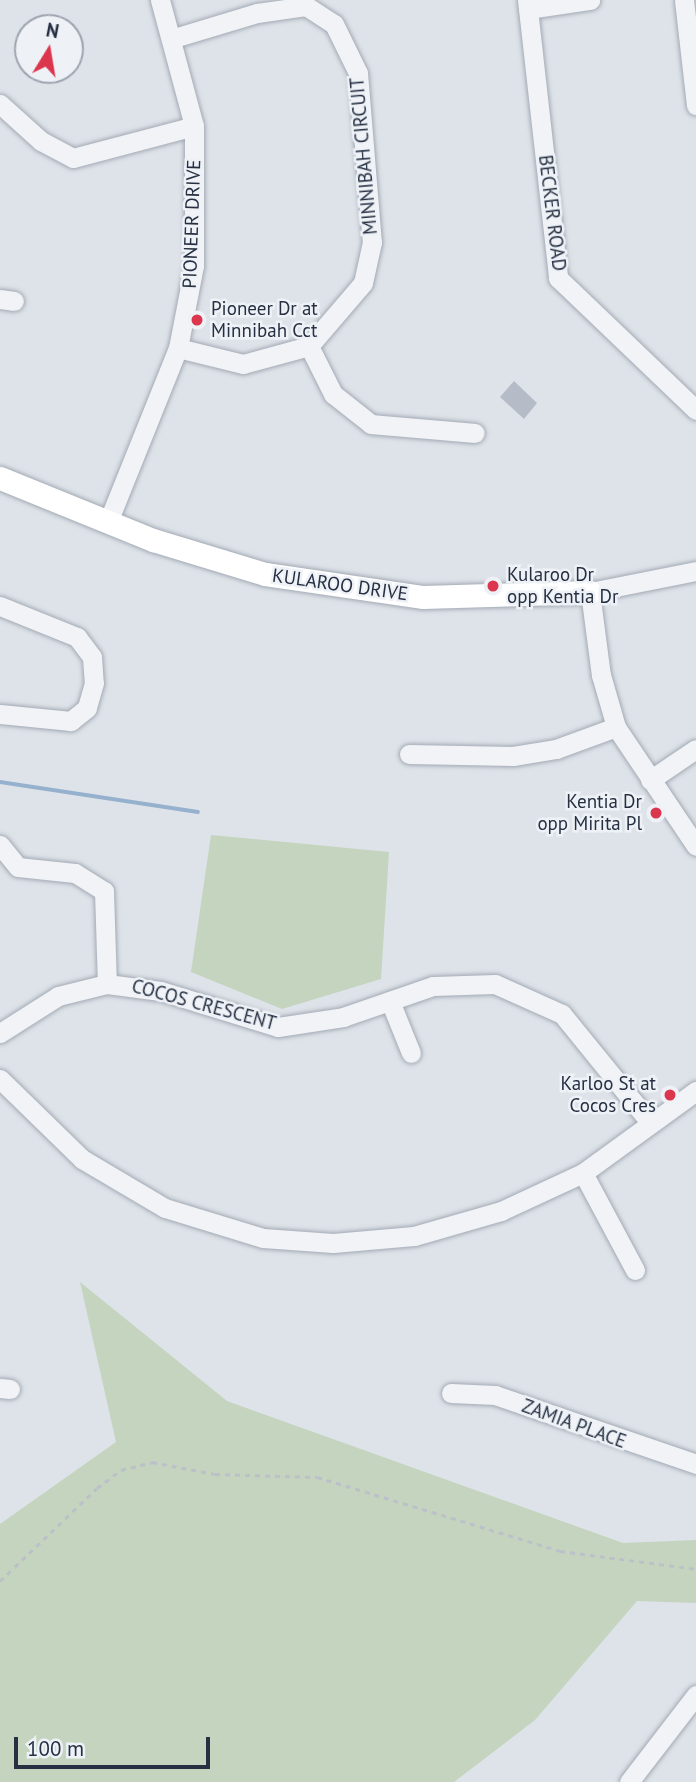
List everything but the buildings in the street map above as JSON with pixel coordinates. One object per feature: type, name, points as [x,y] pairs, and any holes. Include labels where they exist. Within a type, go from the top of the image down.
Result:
[{"type":"main road","name":"KULAROO DRIVE","points":[[0,478],[199,556],[340,588],[423,597],[590,592]]},
{"type":"street","name":"PIONEER DRIVE","points":[[107,522],[177,348],[194,266],[194,126],[174,38],[160,0]]},
{"type":"street","points":[[527,4],[590,0]]},
{"type":"street","points":[[684,0],[696,105]]},
{"type":"street","name":"BECKER ROAD","points":[[527,4],[558,278],[696,410]]},
{"type":"street","name":"MINNIBAH CIRCUIT","points":[[174,38],[257,13],[306,6],[334,24],[358,73],[372,242],[363,283],[309,346]]},
{"type":"street","points":[[1,107],[41,141],[73,158],[91,158],[194,126]]},
{"type":"street","points":[[177,348],[243,364],[309,346],[333,394],[371,424],[475,433]]},
{"type":"street","name":"KULAROO DRIVE","points":[[590,592],[696,571]]},
{"type":"street","points":[[590,592],[600,675],[616,727],[696,846]]},
{"type":"street","points":[[0,606],[78,637],[92,657],[94,683],[87,708],[71,721],[0,714]]},
{"type":"street","points":[[409,754],[513,756],[556,749],[616,727]]},
{"type":"street","points":[[650,780],[696,750]]},
{"type":"street","points":[[0,845],[18,867],[75,873],[104,891],[107,984]]},
{"type":"street","name":"COCOS CRESCENT","points":[[0,1033],[58,996],[107,984],[161,990],[278,1027],[315,1024],[390,1001],[467,982],[543,1001],[583,1034],[649,1121]]},
{"type":"street","points":[[390,1001],[411,1053]]},
{"type":"street","points":[[0,1079],[49,1133],[120,1184],[201,1221],[263,1238],[333,1243],[414,1236],[501,1211],[583,1173],[649,1121],[696,1091]]},
{"type":"street","points":[[583,1173],[635,1270]]},
{"type":"street","name":"ZAMIA PLACE","points":[[451,1393],[495,1395],[696,1464]]},
{"type":"street","points":[[629,1782],[696,1695]]},
{"type":"path","points":[[0,1581],[97,1488],[121,1470],[152,1462],[215,1474],[317,1477],[561,1551],[696,1569]]},
{"type":"green space","points":[[211,835],[389,852],[381,979],[282,1009],[191,972]]},
{"type":"green space","points":[[80,1282],[227,1401],[623,1543],[696,1540],[696,1603],[637,1601],[535,1720],[454,1782],[0,1782],[0,1524],[116,1442]]},
{"type":"waterway","points":[[0,782],[198,812]]},
{"type":"place","name":"Pioneer Dr at Minnibah Cct","points":[[197,320]]},
{"type":"place","name":"Kularoo Dr opp Kentia Dr","points":[[493,586]]},
{"type":"place","name":"Kentia Dr opp Mirita Pl","points":[[656,813]]},
{"type":"place","name":"Karloo St at Cocos Cres","points":[[670,1095]]}]
